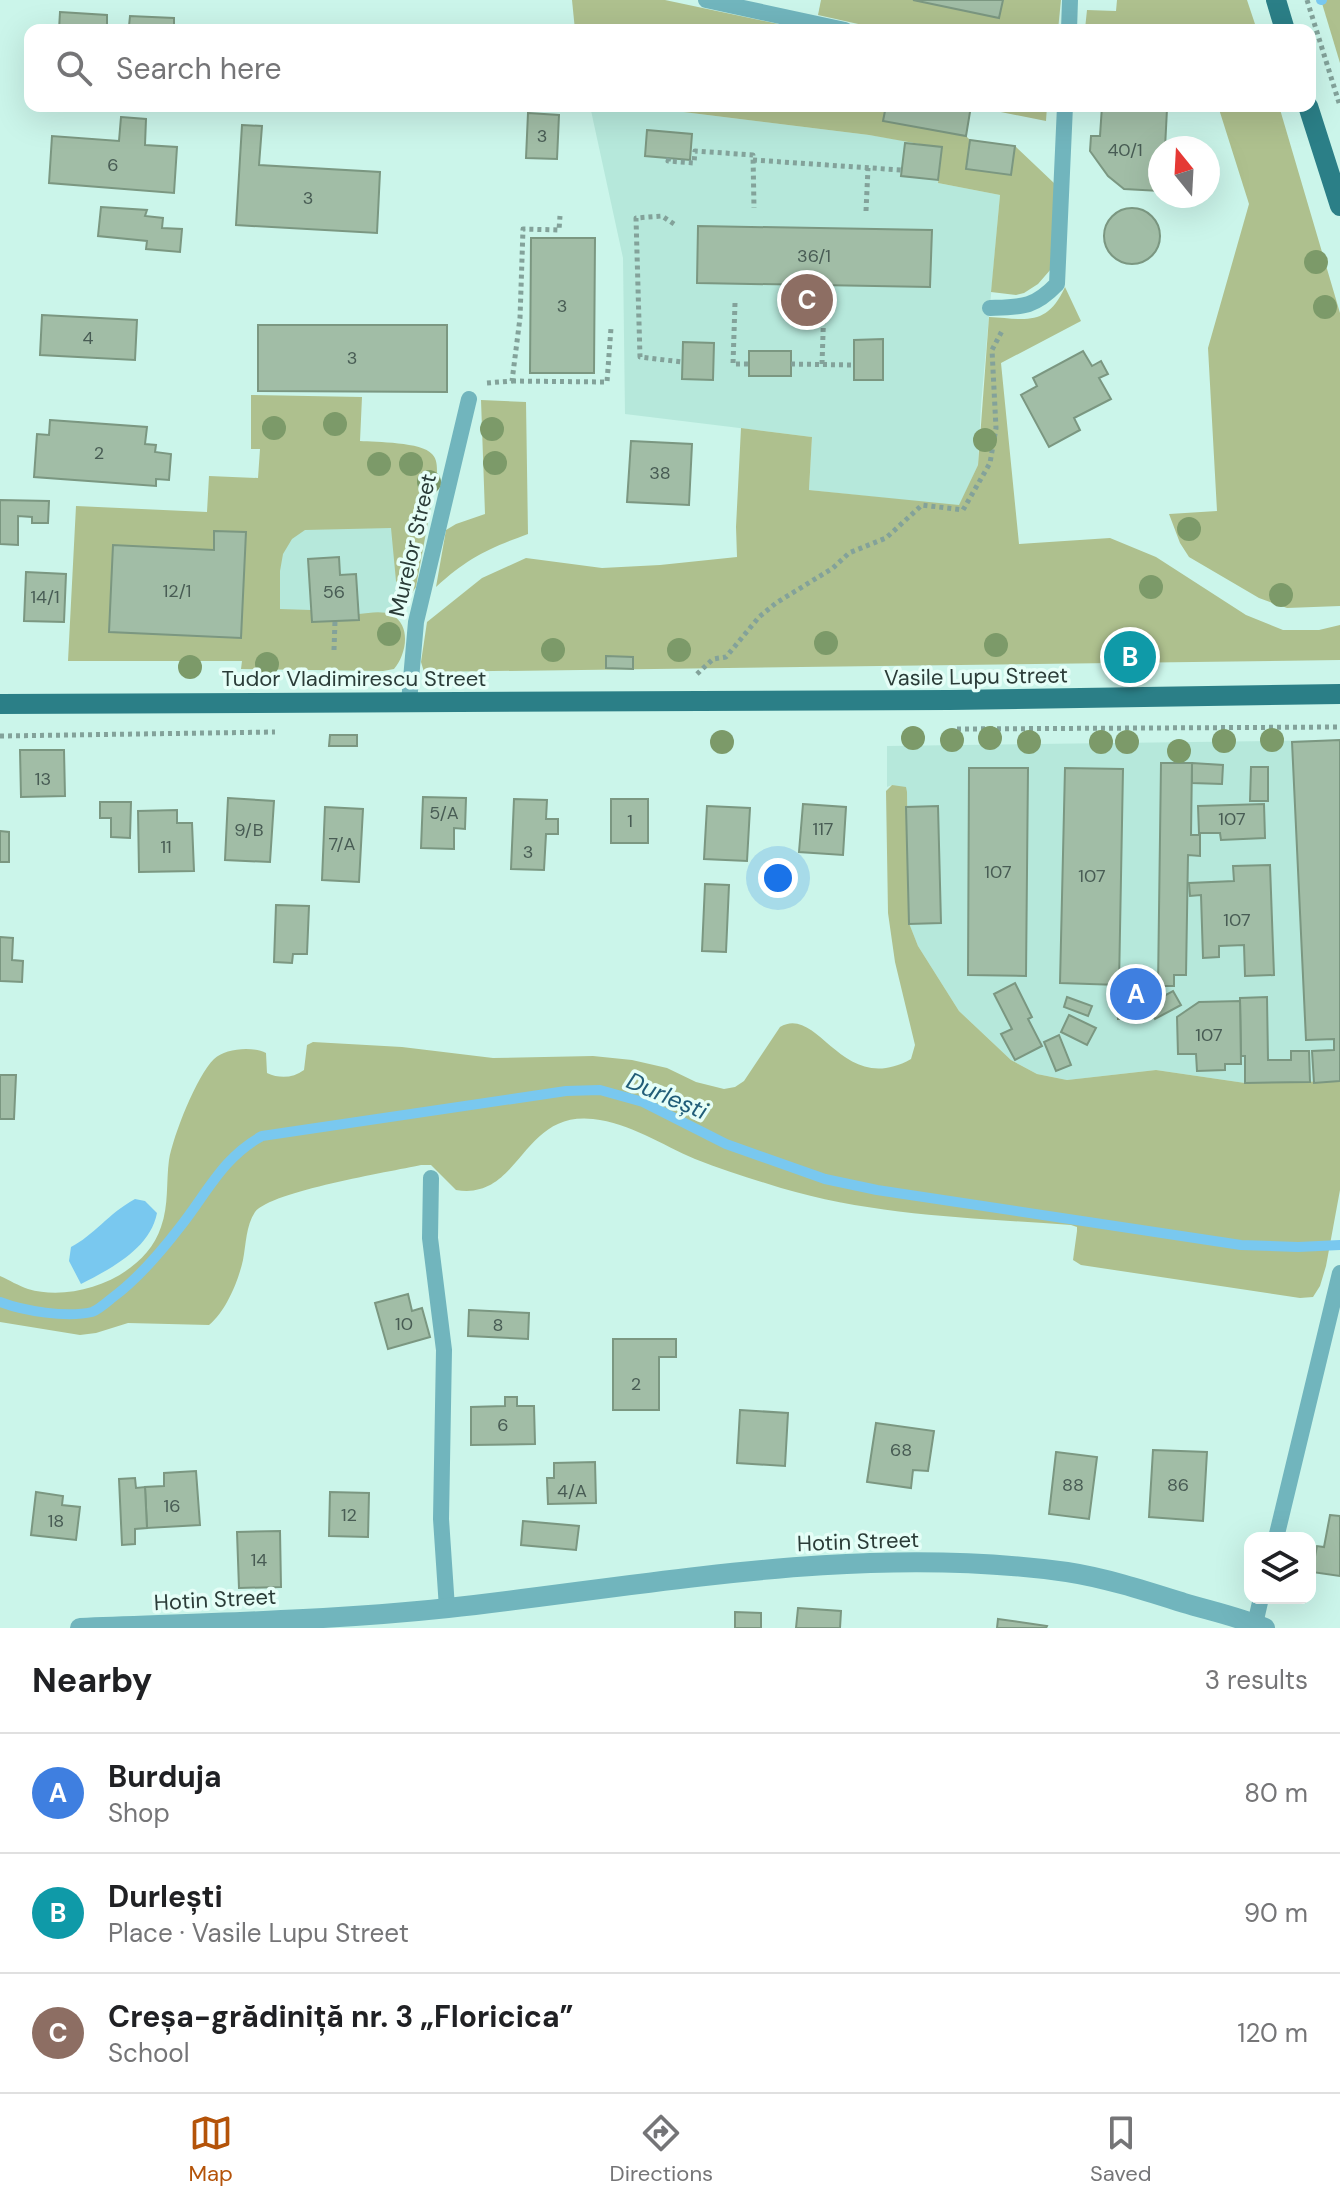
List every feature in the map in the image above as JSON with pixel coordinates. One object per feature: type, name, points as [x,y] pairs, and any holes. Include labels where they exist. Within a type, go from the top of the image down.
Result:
[{"type":"main road","points":[[1276,0],[1283,24]]},
{"type":"main road","points":[[1310,112],[1340,206]]},
{"type":"main road","name":"Vasile Lupu Street","points":[[708,701],[1340,694]]},
{"type":"main road","name":"Tudor Vladimirescu Street","points":[[0,704],[708,701]]},
{"type":"street","name":"Hotin Street","points":[[80,1628],[216,1624],[447,1608],[776,1568],[863,1562],[941,1562],[1069,1572],[1260,1626]]},
{"type":"lane","points":[[706,0],[817,24]]},
{"type":"lane","points":[[1069,24],[1070,0]]},
{"type":"lane","points":[[990,308],[1023,307],[1042,300],[1057,284],[1065,112]]},
{"type":"lane","name":"Murelor Street","points":[[409,702],[416,622],[469,399]]},
{"type":"lane","points":[[431,1178],[430,1238],[444,1350],[441,1519],[447,1608]]},
{"type":"lane","points":[[1277,1532],[1340,1273]]},
{"type":"lane","points":[[1260,1626],[1261,1604]]},
{"type":"path","points":[[1307,0],[1314,24]]},
{"type":"path","points":[[1316,29],[1340,106]]},
{"type":"path","points":[[669,158],[668,161],[694,163],[695,151],[753,155],[754,208]]},
{"type":"path","points":[[753,160],[901,170]]},
{"type":"path","points":[[866,211],[868,168]]},
{"type":"path","points":[[512,381],[520,318],[523,229],[559,230],[560,216]]},
{"type":"path","points":[[674,224],[662,216],[636,218],[640,357],[682,362]]},
{"type":"path","points":[[735,303],[733,364],[749,364]]},
{"type":"path","points":[[822,364],[824,305]]},
{"type":"path","points":[[697,674],[713,659],[726,657],[759,617],[776,603],[833,568],[849,553],[886,538],[922,505],[963,510],[990,463],[996,428],[992,350],[1014,307]]},
{"type":"path","points":[[484,383],[607,382],[611,328]]},
{"type":"path","points":[[791,364],[854,365]]},
{"type":"path","points":[[334,650],[335,621]]},
{"type":"shaded area","points":[[572,0],[665,0],[779,24],[574,24]]},
{"type":"shaded area","points":[[821,0],[1061,0],[1059,24],[858,24],[818,15]]},
{"type":"shaded area","points":[[1117,0],[1247,0],[1255,24],[1086,24],[1087,10],[1116,11]]},
{"type":"shaded area","points":[[1321,0],[1340,0],[1340,63]]},
{"type":"shaded area","points":[[591,112],[683,112],[942,147],[938,183],[1000,195],[978,465],[959,506],[809,490],[812,437],[625,414],[623,258]]},
{"type":"shaded area","points":[[683,112],[885,112],[884,121],[966,136],[970,140],[967,169],[1010,175],[1015,146],[1055,184],[1051,269],[1038,284],[1024,293],[991,292],[1000,195],[938,183],[942,148],[869,135]]},
{"type":"shaded area","points":[[1001,112],[1047,112],[1046,121]]},
{"type":"shaded area","points":[[1220,112],[1281,112],[1340,313],[1340,606],[1287,608],[1259,598],[1189,557],[1169,514],[1217,511],[1208,348],[1249,204]]},
{"type":"shaded area","points":[[1065,287],[1081,321],[1001,363],[1019,544],[1110,538],[1156,557],[1246,615],[1283,630],[1319,630],[1340,625],[1340,660],[424,672],[421,662],[427,622],[482,578],[526,558],[602,568],[737,557],[741,428],[812,437],[809,490],[959,505],[978,465],[989,317],[1025,319],[1043,315],[1051,309]]},
{"type":"shaded area","points":[[251,395],[362,397],[360,441],[419,447],[435,458],[437,473],[416,587],[412,593],[404,593],[396,581],[391,528],[305,530],[292,539],[283,554],[280,609],[311,610],[312,622],[358,620],[359,614],[392,615],[405,633],[404,649],[394,669],[241,669],[242,661],[68,661],[76,506],[207,512],[209,476],[258,478],[260,449],[251,449]]},
{"type":"shaded area","points":[[481,400],[526,402],[528,534],[479,555],[436,587],[446,530],[485,514]]},
{"type":"shaded area","points":[[257,502],[428,507],[415,583],[404,593],[390,619],[243,657]]},
{"type":"shaded area","points":[[1340,740],[1340,1081],[1245,1083],[1156,1070],[1067,1080],[1037,1074],[1011,1060],[959,1011],[918,946],[909,923],[907,792],[892,785],[887,787],[887,746]]},
{"type":"shaded area","points":[[892,785],[906,787],[907,792],[909,923],[918,946],[959,1011],[1011,1060],[1037,1074],[1067,1080],[1156,1070],[1245,1083],[1340,1081],[1340,1190],[1326,1266],[1313,1297],[1300,1298],[1081,1265],[1073,1260],[1077,1227],[1071,1225],[853,1205],[781,1188],[716,1167],[633,1130],[593,1119],[569,1120],[550,1128],[509,1170],[495,1182],[478,1190],[456,1190],[431,1165],[421,1165],[307,1190],[266,1204],[255,1212],[250,1223],[241,1269],[230,1296],[209,1325],[128,1323],[80,1335],[0,1322],[0,1276],[28,1289],[47,1292],[87,1288],[125,1272],[153,1244],[164,1219],[169,1160],[187,1106],[207,1067],[219,1055],[232,1050],[254,1049],[266,1053],[267,1073],[282,1077],[304,1070],[307,1045],[313,1042],[402,1047],[493,1058],[593,1056],[632,1060],[667,1068],[696,1082],[724,1089],[744,1081],[780,1027],[794,1023],[807,1028],[850,1060],[867,1067],[887,1068],[911,1059],[915,1045],[895,962],[888,913],[886,791]]},
{"type":"water","points":[[135,1199],[145,1201],[157,1213],[153,1226],[138,1247],[127,1256],[81,1284],[69,1261],[71,1247]]},
{"type":"building","points":[[913,0],[1003,0],[999,18]]},
{"type":"building","points":[[60,12],[107,15],[107,24],[59,24]]},
{"type":"building","points":[[130,16],[174,18],[174,24],[129,24]]},
{"type":"building","points":[[885,112],[970,112],[966,136],[883,121]]},
{"type":"building","points":[[1102,112],[1167,112],[1166,136],[1148,136],[1148,190],[1124,189],[1108,176],[1090,151],[1091,136],[1100,136]]},
{"type":"building","points":[[528,113],[559,115],[557,159],[526,158]]},
{"type":"building","points":[[121,117],[146,119],[145,145],[177,147],[174,193],[49,183],[52,136],[119,141]]},
{"type":"building","points":[[242,125],[262,126],[259,165],[380,172],[377,233],[236,225]]},
{"type":"building","points":[[647,130],[692,134],[690,160],[645,156]]},
{"type":"building","points":[[970,140],[1015,146],[1011,175],[966,169]]},
{"type":"building","points":[[905,143],[942,147],[938,180],[901,176]]},
{"type":"building","points":[[101,207],[147,210],[145,216],[163,218],[162,228],[182,229],[180,252],[146,249],[147,241],[98,236]]},
{"type":"building","points":[[1132,208],[1152,216],[1160,236],[1152,256],[1132,264],[1112,256],[1104,236],[1112,216]]},
{"type":"building","points":[[698,226],[932,230],[930,287],[697,283]]},
{"type":"building","points":[[531,238],[595,238],[594,373],[530,373]]},
{"type":"building","points":[[42,315],[137,320],[135,360],[40,355]]},
{"type":"building","points":[[258,325],[447,325],[447,392],[258,391]]},
{"type":"building","points":[[883,339],[883,380],[854,380],[854,340]]},
{"type":"building","points":[[683,342],[714,343],[713,380],[682,379]]},
{"type":"building","points":[[749,351],[791,351],[791,376],[749,376]]},
{"type":"building","points":[[1083,351],[1092,366],[1101,361],[1108,374],[1099,378],[1111,399],[1074,418],[1080,430],[1049,447],[1021,395],[1037,386],[1033,378]]},
{"type":"building","points":[[50,420],[147,427],[145,444],[156,445],[155,452],[171,454],[169,480],[156,479],[156,486],[34,477],[37,434],[49,435]]},
{"type":"building","points":[[631,441],[692,444],[689,505],[627,502]]},
{"type":"building","points":[[0,500],[49,501],[48,523],[32,523],[32,517],[18,516],[18,545],[0,544]]},
{"type":"building","points":[[214,531],[246,532],[241,638],[109,632],[113,545],[214,550]]},
{"type":"building","points":[[339,557],[340,575],[356,574],[359,620],[312,622],[308,559]]},
{"type":"building","points":[[26,572],[66,574],[64,622],[24,621]]},
{"type":"building","points":[[606,656],[633,657],[633,669],[606,668]]},
{"type":"building","points":[[330,735],[357,735],[357,746],[329,746]]},
{"type":"building","points":[[1340,740],[1340,1081],[1314,1083],[1312,1051],[1334,1050],[1334,1039],[1306,1040],[1292,742]]},
{"type":"building","points":[[20,750],[64,750],[65,796],[21,797]]},
{"type":"building","points":[[1161,763],[1192,763],[1191,835],[1200,835],[1200,856],[1188,855],[1186,975],[1174,975],[1174,986],[1158,986]]},
{"type":"building","points":[[1192,763],[1223,765],[1222,784],[1192,783]]},
{"type":"building","points":[[1251,767],[1268,767],[1268,801],[1250,801]]},
{"type":"building","points":[[969,768],[1028,768],[1026,976],[968,975]]},
{"type":"building","points":[[1065,768],[1123,769],[1119,985],[1060,983]]},
{"type":"building","points":[[423,797],[466,798],[465,829],[454,828],[454,849],[421,848]]},
{"type":"building","points":[[228,798],[274,801],[270,862],[225,860]]},
{"type":"building","points":[[514,799],[547,800],[546,819],[558,819],[558,834],[546,834],[544,870],[511,869]]},
{"type":"building","points":[[611,799],[648,799],[648,843],[611,843]]},
{"type":"building","points":[[100,802],[131,802],[130,838],[111,837],[111,818],[100,818]]},
{"type":"building","points":[[803,804],[846,807],[843,855],[799,852]]},
{"type":"building","points":[[1264,804],[1265,838],[1221,840],[1220,833],[1199,833],[1198,806]]},
{"type":"building","points":[[707,806],[750,808],[747,861],[704,859]]},
{"type":"building","points":[[938,806],[941,923],[909,924],[906,807]]},
{"type":"building","points":[[325,807],[363,809],[359,882],[322,880]]},
{"type":"building","points":[[177,810],[177,823],[192,823],[194,871],[139,872],[138,811]]},
{"type":"building","points":[[0,831],[9,832],[9,862],[0,862]]},
{"type":"building","points":[[1270,865],[1274,975],[1245,976],[1244,945],[1219,946],[1219,957],[1203,958],[1201,895],[1190,896],[1189,883],[1234,881],[1233,866]]},
{"type":"building","points":[[705,884],[729,885],[726,952],[702,951]]},
{"type":"building","points":[[276,905],[309,906],[307,954],[293,954],[292,963],[274,962]]},
{"type":"building","points":[[0,937],[13,938],[12,960],[23,961],[22,982],[0,981]]},
{"type":"building","points":[[1015,983],[1042,1046],[1015,1060],[1001,1034],[1012,1029],[994,994]]},
{"type":"building","points":[[1135,990],[1136,1018],[1118,1019],[1116,992]]},
{"type":"building","points":[[1173,991],[1181,1005],[1155,1019],[1147,1005]]},
{"type":"building","points":[[1067,997],[1092,1006],[1088,1016],[1064,1007]]},
{"type":"building","points":[[1267,997],[1268,1060],[1291,1060],[1291,1051],[1309,1051],[1310,1082],[1245,1083],[1245,1056],[1241,1056],[1240,998]]},
{"type":"building","points":[[1240,1001],[1241,1064],[1225,1064],[1225,1070],[1197,1071],[1196,1054],[1178,1054],[1177,1017],[1199,1002]]},
{"type":"building","points":[[1069,1015],[1096,1028],[1087,1045],[1061,1032]]},
{"type":"building","points":[[1059,1035],[1071,1065],[1056,1071],[1044,1042]]},
{"type":"building","points":[[0,1075],[16,1075],[14,1119],[0,1119]]},
{"type":"building","points":[[408,1294],[412,1311],[422,1308],[430,1337],[388,1349],[375,1303]]},
{"type":"building","points":[[469,1310],[529,1313],[528,1339],[468,1336]]},
{"type":"building","points":[[613,1339],[676,1339],[676,1357],[659,1357],[659,1410],[613,1410]]},
{"type":"building","points":[[505,1397],[517,1397],[517,1406],[534,1406],[535,1444],[471,1445],[471,1407],[505,1406]]},
{"type":"building","points":[[740,1410],[788,1413],[785,1466],[737,1463]]},
{"type":"building","points":[[876,1423],[934,1431],[928,1471],[913,1470],[911,1488],[867,1482]]},
{"type":"building","points":[[1153,1450],[1207,1452],[1203,1521],[1149,1517]]},
{"type":"building","points":[[1056,1452],[1097,1457],[1089,1519],[1049,1514]]},
{"type":"building","points":[[595,1462],[596,1503],[548,1504],[547,1478],[554,1478],[554,1463]]},
{"type":"building","points":[[196,1471],[200,1525],[147,1528],[145,1487],[164,1486],[164,1473]]},
{"type":"building","points":[[135,1478],[136,1488],[145,1487],[147,1528],[135,1529],[135,1544],[122,1545],[119,1479]]},
{"type":"building","points":[[36,1492],[63,1496],[62,1505],[80,1507],[76,1540],[31,1535]]},
{"type":"building","points":[[330,1492],[369,1493],[368,1537],[329,1536]]},
{"type":"building","points":[[1330,1515],[1340,1516],[1340,1576],[1316,1573],[1317,1546],[1324,1547]]},
{"type":"building","points":[[523,1521],[579,1526],[576,1550],[521,1545]]},
{"type":"building","points":[[280,1531],[281,1587],[239,1588],[237,1532]]},
{"type":"building","points":[[798,1608],[841,1611],[840,1628],[796,1628]]},
{"type":"building","points":[[735,1612],[761,1613],[761,1628],[735,1628]]},
{"type":"building","points":[[998,1619],[1047,1626],[997,1628]]},
{"type":"waterway","name":"Durlești","points":[[0,1302],[58,1314],[82,1314],[97,1310],[148,1265],[226,1165],[262,1136],[566,1091],[600,1090],[643,1102],[726,1144],[825,1179],[877,1190],[1241,1245],[1340,1245]]},
{"type":"place","name":"Creșa-grădiniță nr. 3 „Floricica”","points":[[807,300]]},
{"type":"place","name":"Durlești","points":[[1130,657]]},
{"type":"place","name":"Burduja","points":[[1136,994]]}]
